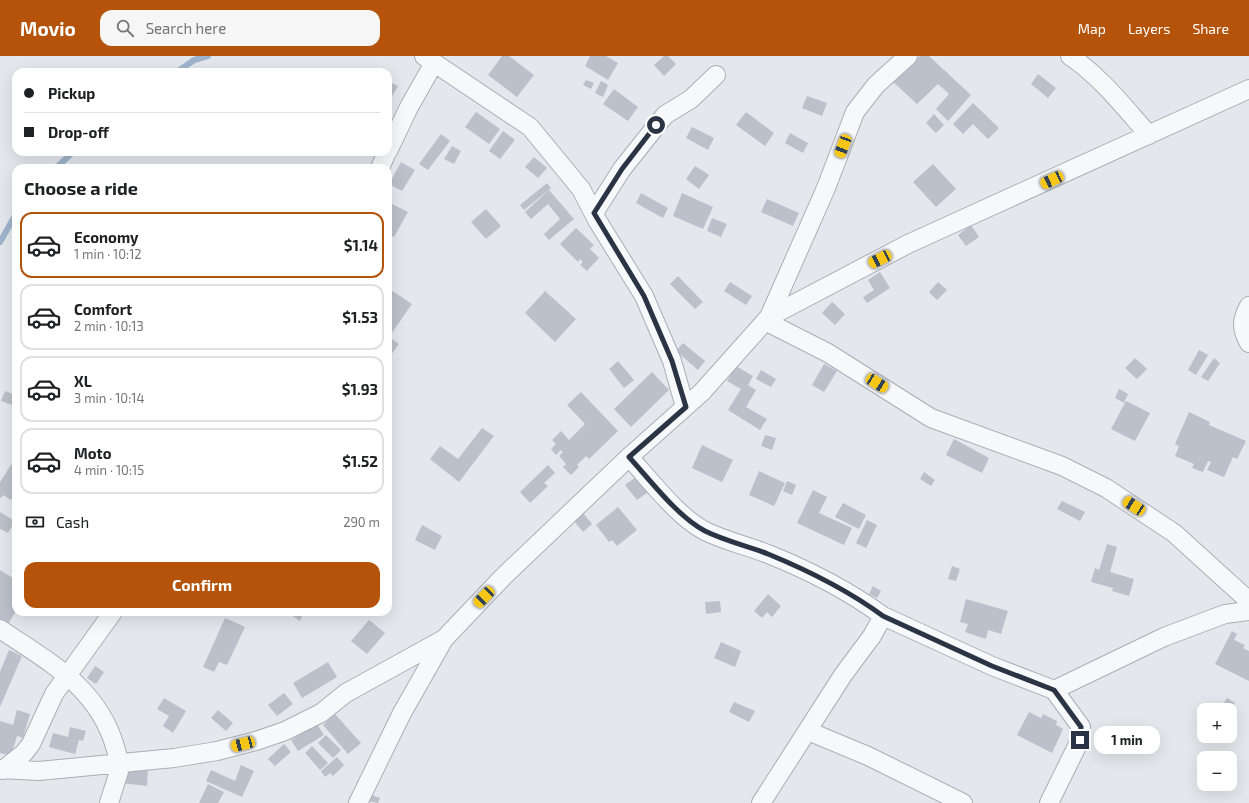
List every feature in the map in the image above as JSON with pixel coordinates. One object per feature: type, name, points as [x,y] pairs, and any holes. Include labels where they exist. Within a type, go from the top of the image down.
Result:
[{"type":"street","points":[[358,803],[402,714],[444,639],[504,576],[629,457],[702,392],[767,319],[826,188],[855,112],[876,85],[908,56]]},
{"type":"street","points":[[1070,56],[1086,67],[1104,84],[1149,135]]},
{"type":"street","points":[[392,143],[429,60],[530,127],[581,188],[594,213],[644,296],[672,361],[686,407]]},
{"type":"street","points":[[594,213],[622,169],[665,115],[691,99],[716,74]]},
{"type":"street","points":[[767,319],[908,244],[1249,89]]},
{"type":"street","points":[[1249,306],[1242,324],[1243,333],[1249,343]]},
{"type":"street","points":[[767,319],[828,353],[930,418],[1062,466],[1106,488],[1174,533],[1249,601]]},
{"type":"street","points":[[629,457],[688,520],[706,531],[769,555],[815,576],[869,605],[883,616],[992,666],[1054,690],[1081,727],[1080,740],[1049,803]]},
{"type":"street","points":[[1054,690],[1164,637],[1225,614],[1249,611]]},
{"type":"street","points":[[1,770],[24,753],[31,744],[54,694],[110,616]]},
{"type":"street","points":[[761,803],[843,675],[872,636],[883,616]]},
{"type":"street","points":[[0,629],[67,674],[83,689],[110,730],[120,762],[109,803]]},
{"type":"street","points":[[1,770],[39,771],[96,767],[120,762],[174,758],[217,752],[285,731],[321,713],[346,693],[444,639]]},
{"type":"street","points":[[808,731],[868,756],[963,803]]},
{"type":"building","points":[[502,56],[509,56],[534,75],[517,97],[488,75]]},
{"type":"building","points":[[590,56],[606,56],[618,63],[608,80],[585,66]]},
{"type":"building","points":[[664,56],[668,56],[676,64],[664,76],[654,65]]},
{"type":"building","points":[[920,56],[929,56],[971,95],[948,121],[936,109],[949,94],[938,84],[917,104],[891,80],[906,64],[909,67]]},
{"type":"building","points":[[1038,74],[1056,88],[1048,98],[1031,84]]},
{"type":"building","points":[[586,80],[594,83],[591,89],[583,85]]},
{"type":"building","points":[[601,81],[608,85],[603,97],[595,93]]},
{"type":"building","points":[[392,83],[398,86],[392,96]]},
{"type":"building","points":[[614,89],[638,107],[628,121],[603,104]]},
{"type":"building","points":[[807,96],[827,103],[822,116],[802,108]]},
{"type":"building","points":[[973,103],[999,128],[988,139],[973,124],[963,134],[953,124]]},
{"type":"building","points":[[476,112],[500,129],[489,144],[465,127]]},
{"type":"building","points":[[746,112],[774,133],[765,146],[736,125]]},
{"type":"building","points":[[934,114],[944,125],[936,133],[926,123]]},
{"type":"building","points":[[692,127],[714,138],[708,150],[686,138]]},
{"type":"building","points":[[503,131],[515,140],[500,159],[489,151]]},
{"type":"building","points":[[790,133],[808,143],[803,153],[785,143]]},
{"type":"building","points":[[441,134],[450,141],[428,170],[419,164]]},
{"type":"building","points":[[452,146],[461,151],[454,164],[444,159]]},
{"type":"building","points":[[534,157],[547,168],[538,178],[525,167]]},
{"type":"building","points":[[401,162],[415,170],[402,191],[392,186],[392,178]]},
{"type":"building","points":[[933,164],[956,189],[936,207],[913,182]]},
{"type":"building","points":[[695,166],[709,175],[699,189],[686,179]]},
{"type":"building","points":[[547,183],[551,188],[524,210],[520,205]]},
{"type":"building","points":[[549,190],[574,219],[549,240],[544,234],[560,219],[548,204],[531,219],[525,212]]},
{"type":"building","points":[[641,193],[668,208],[663,218],[636,203]]},
{"type":"building","points":[[682,193],[713,207],[703,229],[673,216]]},
{"type":"building","points":[[767,199],[799,213],[793,226],[761,212]]},
{"type":"building","points":[[392,204],[408,212],[394,237],[392,236]]},
{"type":"building","points":[[486,209],[501,226],[486,239],[471,222]]},
{"type":"building","points":[[712,218],[727,224],[721,237],[707,231]]},
{"type":"building","points":[[971,225],[979,237],[966,246],[958,235]]},
{"type":"building","points":[[576,228],[594,245],[590,249],[599,258],[587,271],[580,265],[583,262],[580,259],[578,262],[560,244]]},
{"type":"building","points":[[880,272],[890,288],[867,303],[863,297],[874,290],[868,280]]},
{"type":"building","points":[[678,276],[703,302],[695,309],[670,284]]},
{"type":"building","points":[[730,282],[752,296],[746,305],[724,291]]},
{"type":"building","points":[[938,282],[947,290],[937,300],[929,292]]},
{"type":"building","points":[[392,291],[412,304],[392,333]]},
{"type":"building","points":[[545,291],[576,319],[555,342],[525,313]]},
{"type":"building","points":[[832,302],[845,314],[835,325],[822,313]]},
{"type":"building","points":[[392,339],[399,344],[392,353]]},
{"type":"building","points":[[683,343],[705,361],[698,370],[676,351]]},
{"type":"building","points":[[1199,350],[1208,355],[1196,375],[1188,370]]},
{"type":"building","points":[[1135,358],[1147,369],[1137,379],[1125,368]]},
{"type":"building","points":[[1214,358],[1220,363],[1208,381],[1201,377]]},
{"type":"building","points":[[618,361],[634,380],[624,388],[609,369]]},
{"type":"building","points":[[824,364],[837,371],[824,392],[812,385]]},
{"type":"building","points":[[736,366],[753,376],[748,385],[756,390],[746,407],[767,419],[760,430],[728,410],[741,389],[727,381]]},
{"type":"building","points":[[761,370],[776,379],[771,387],[756,379]]},
{"type":"building","points":[[652,372],[669,390],[631,427],[614,409]]},
{"type":"building","points":[[1119,389],[1128,394],[1124,403],[1115,398]]},
{"type":"building","points":[[5,391],[12,394],[12,405],[1,401]]},
{"type":"building","points":[[581,392],[618,431],[589,459],[586,456],[577,465],[579,467],[571,475],[563,467],[566,464],[559,456],[563,452],[561,450],[556,455],[551,449],[556,444],[552,440],[561,431],[569,440],[585,424],[567,405]]},
{"type":"building","points":[[1126,401],[1150,413],[1135,441],[1111,429]]},
{"type":"building","points":[[1189,412],[1210,422],[1209,425],[1246,441],[1237,459],[1233,457],[1224,477],[1207,470],[1211,462],[1208,461],[1203,472],[1192,468],[1194,464],[1175,456],[1179,446],[1175,444]]},
{"type":"building","points":[[482,428],[494,436],[459,482],[430,459],[440,446],[458,459]]},
{"type":"building","points":[[765,435],[776,438],[772,450],[761,446]]},
{"type":"building","points":[[954,439],[989,458],[982,473],[946,455]]},
{"type":"building","points":[[702,445],[733,460],[722,482],[692,468]]},
{"type":"building","points":[[12,463],[11,500],[3,495],[0,499],[0,482]]},
{"type":"building","points":[[548,465],[555,473],[544,483],[548,486],[530,503],[520,492]]},
{"type":"building","points":[[759,471],[785,483],[774,506],[749,495]]},
{"type":"building","points":[[924,472],[935,480],[931,486],[920,479]]},
{"type":"building","points":[[636,477],[648,492],[637,500],[625,485]]},
{"type":"building","points":[[787,481],[796,485],[792,495],[783,491]]},
{"type":"building","points":[[813,490],[827,497],[819,513],[852,528],[844,545],[797,523]]},
{"type":"building","points":[[1062,501],[1085,512],[1080,521],[1057,509]]},
{"type":"building","points":[[843,503],[866,515],[859,529],[835,517]]},
{"type":"building","points":[[618,507],[637,530],[617,546],[612,540],[609,542],[596,525]]},
{"type":"building","points":[[0,512],[12,519],[12,526],[8,533],[0,529]]},
{"type":"building","points":[[583,513],[592,524],[583,532],[574,521]]},
{"type":"building","points":[[867,520],[877,525],[866,548],[856,543]]},
{"type":"building","points":[[422,525],[442,536],[435,550],[415,540]]},
{"type":"building","points":[[1107,544],[1117,547],[1110,572],[1134,579],[1129,596],[1112,591],[1113,588],[1091,582],[1095,568],[1099,570]]},
{"type":"building","points":[[952,566],[960,569],[956,581],[948,579]]},
{"type":"building","points":[[0,570],[12,578],[13,616],[8,624],[0,619]]},
{"type":"building","points":[[873,586],[881,591],[877,598],[869,594]]},
{"type":"building","points":[[768,594],[781,606],[772,617],[767,612],[762,618],[754,611]]},
{"type":"building","points":[[966,599],[1008,611],[1001,634],[988,630],[986,639],[965,632],[968,624],[960,622]]},
{"type":"building","points":[[720,601],[721,612],[706,614],[705,602]]},
{"type":"building","points":[[293,616],[302,616],[300,621]]},
{"type":"building","points":[[225,618],[245,627],[227,665],[219,662],[214,672],[203,667]]},
{"type":"building","points":[[369,620],[385,633],[367,654],[351,641]]},
{"type":"building","points":[[1232,631],[1237,634],[1234,640],[1245,645],[1243,648],[1249,651],[1249,681],[1215,664]]},
{"type":"building","points":[[721,642],[741,651],[735,667],[714,658]]},
{"type":"building","points":[[9,650],[22,656],[0,707],[0,672]]},
{"type":"building","points":[[328,662],[337,677],[302,698],[293,683]]},
{"type":"building","points":[[95,666],[104,672],[96,684],[87,678]]},
{"type":"building","points":[[284,693],[293,704],[277,716],[268,705]]},
{"type":"building","points":[[164,698],[186,711],[173,733],[163,726],[169,716],[157,709]]},
{"type":"building","points":[[1227,698],[1235,703],[1224,703]]},
{"type":"building","points":[[734,702],[755,711],[749,722],[729,712]]},
{"type":"building","points":[[17,710],[30,714],[23,738],[17,736],[11,756],[0,753],[0,721],[13,725]]},
{"type":"building","points":[[218,710],[233,723],[226,731],[211,718]]},
{"type":"building","points":[[1029,712],[1041,718],[1043,714],[1057,721],[1056,725],[1063,729],[1052,753],[1017,735]]},
{"type":"building","points":[[335,714],[361,743],[348,754],[323,725]]},
{"type":"building","points":[[317,724],[324,735],[298,751],[291,740]]},
{"type":"building","points":[[70,727],[86,731],[83,741],[79,740],[75,754],[49,747],[53,733],[68,737]]},
{"type":"building","points":[[326,735],[341,750],[333,758],[318,743]]},
{"type":"building","points":[[284,744],[291,752],[275,766],[268,759]]},
{"type":"building","points":[[312,746],[328,763],[320,770],[305,753]]},
{"type":"building","points":[[337,757],[344,765],[333,776],[330,773],[325,777],[321,771]]},
{"type":"building","points":[[241,765],[254,771],[242,797],[206,781],[211,770],[235,781]]},
{"type":"building","points":[[122,767],[148,769],[147,786],[121,783]]},
{"type":"building","points":[[208,784],[224,792],[218,803],[199,803]]},
{"type":"building","points":[[369,794],[380,798],[378,803],[367,801]]},
{"type":"waterway","points":[[183,68],[194,60],[208,56]]},
{"type":"waterway","points":[[60,164],[69,156]]},
{"type":"waterway","points":[[0,242],[12,221]]},
{"type":"route","points":[[656,125],[622,169],[594,213],[644,296],[672,361],[686,407],[629,457],[688,520],[706,531],[769,555],[815,576],[869,605],[883,616],[992,666],[1054,690],[1081,727],[1080,740]]}]
